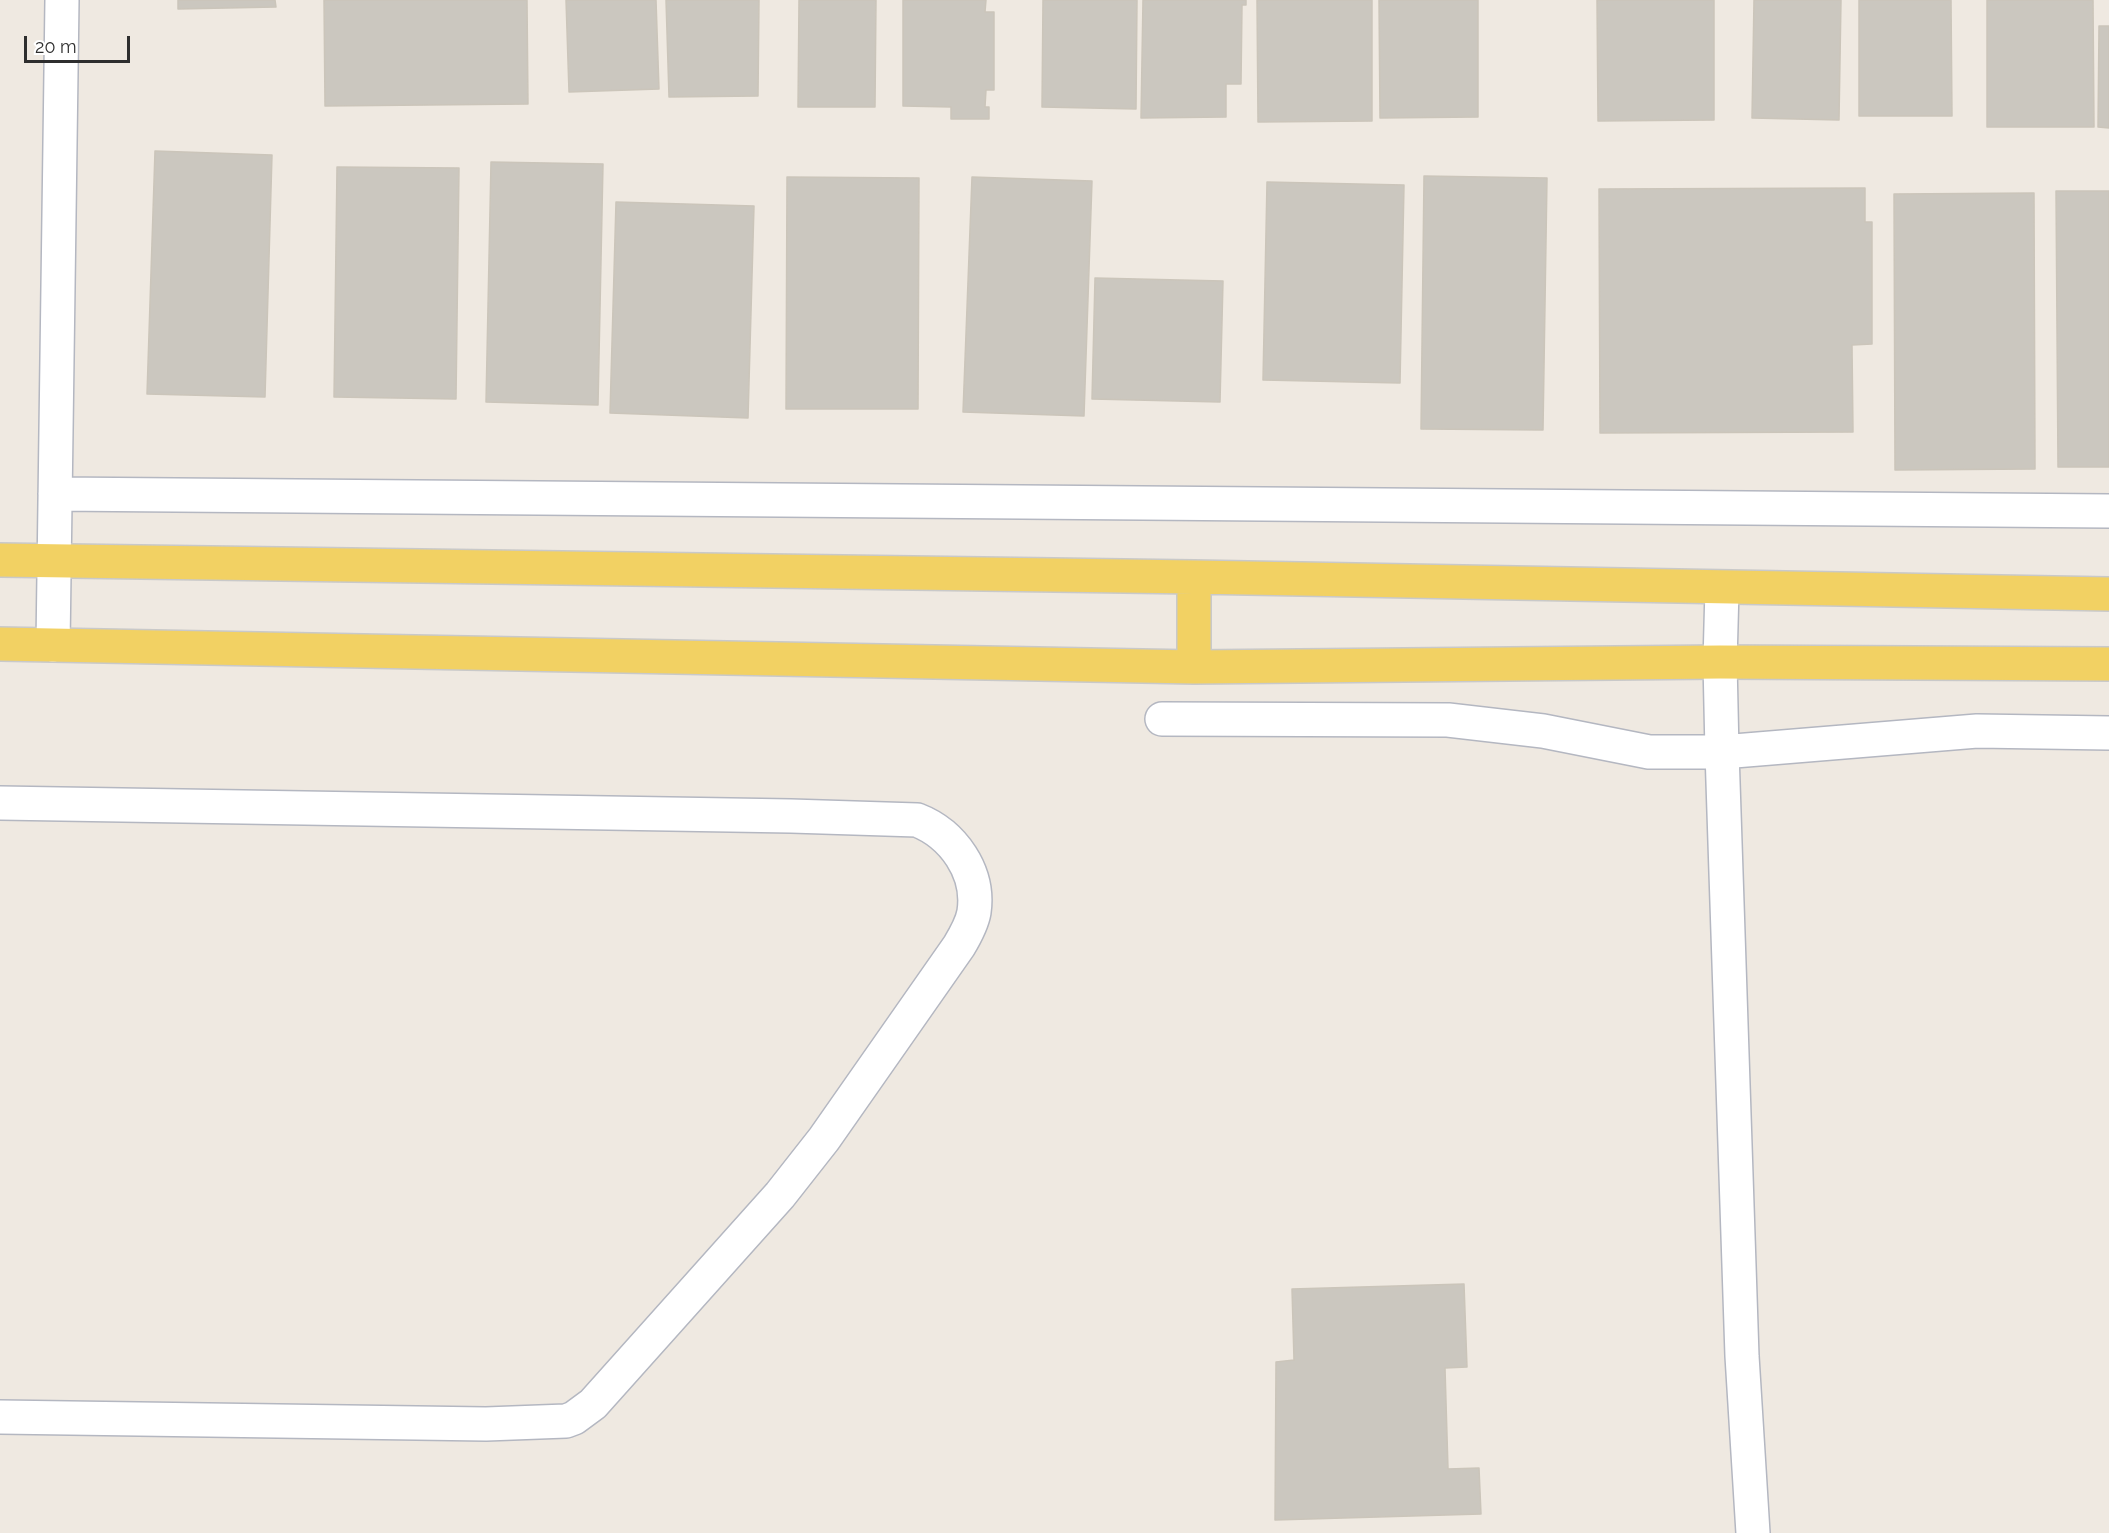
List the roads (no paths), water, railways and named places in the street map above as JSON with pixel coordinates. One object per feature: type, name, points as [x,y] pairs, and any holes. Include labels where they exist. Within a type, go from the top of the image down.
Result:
[{"type":"main road","points":[[0,560],[1194,577],[1722,589],[2109,594]]},
{"type":"main road","points":[[1194,577],[1194,667]]},
{"type":"main road","points":[[0,644],[1194,667],[1720,662],[2109,664]]},
{"type":"street","points":[[53,645],[62,0]]},
{"type":"street","points":[[55,494],[2109,511]]},
{"type":"street","points":[[1722,589],[1720,662],[1722,752],[1742,1356],[1753,1533]]},
{"type":"street","points":[[1162,719],[1448,720],[1543,731],[1649,752],[1722,752],[1977,731],[2109,733]]},
{"type":"street","points":[[0,803],[917,820],[934,827],[963,858],[975,897],[973,914],[959,946],[816,1149],[749,1231],[593,1404],[574,1418],[556,1422],[486,1424],[0,1417]]}]
